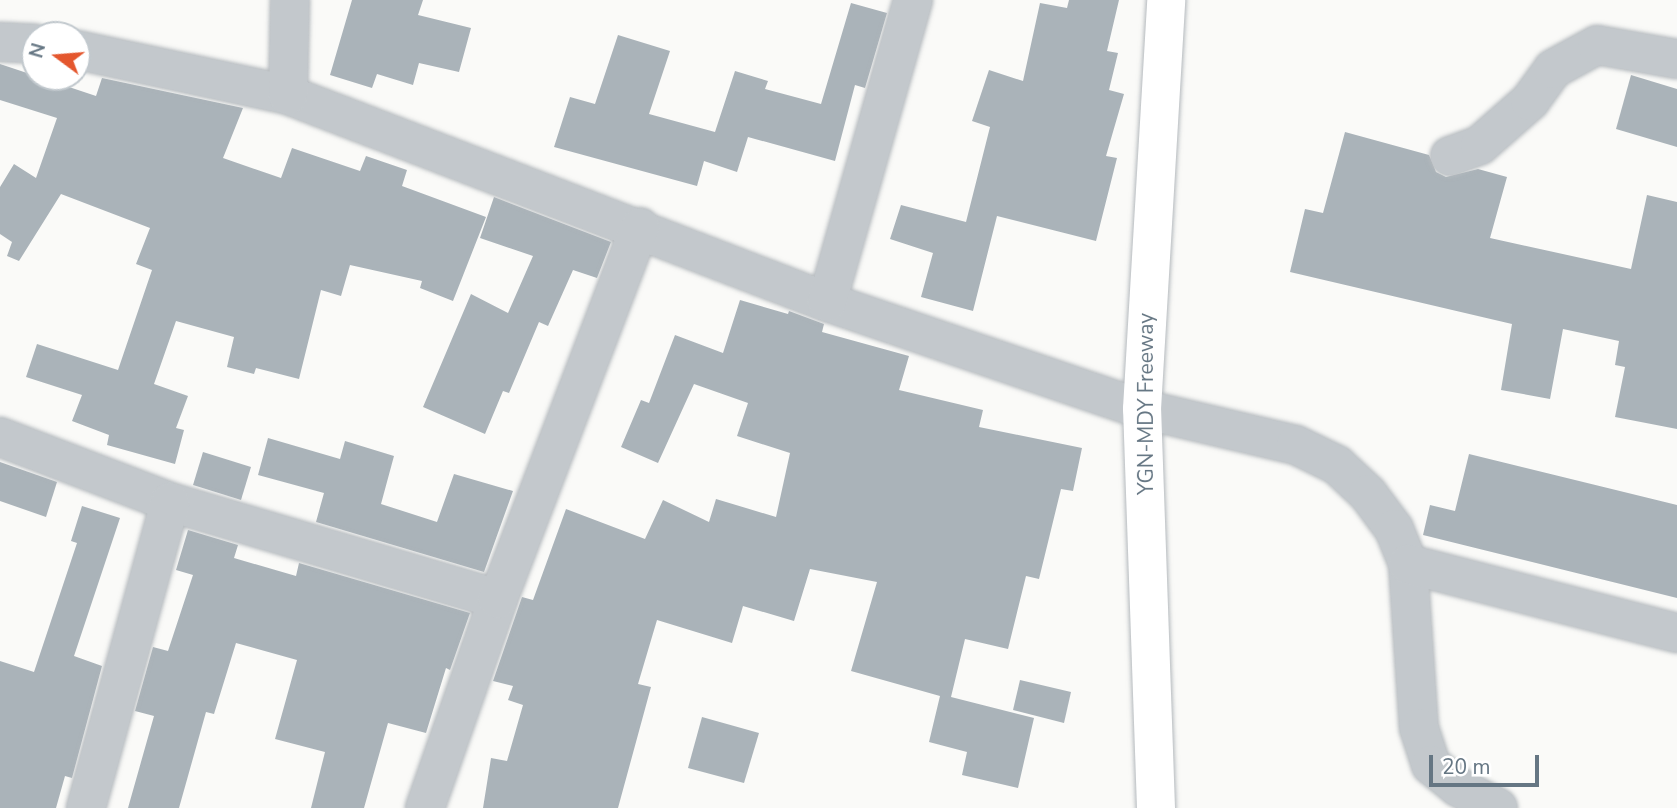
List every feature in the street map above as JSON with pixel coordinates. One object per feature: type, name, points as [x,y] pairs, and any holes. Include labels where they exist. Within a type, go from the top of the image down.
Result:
[{"type":"main road","name":"YGN-MDY Freeway","points":[[1156,808],[1142,410],[1166,0]]},
{"type":"street","points":[[288,95],[290,0]]},
{"type":"street","points":[[827,302],[913,0]]},
{"type":"street","points":[[0,42],[21,43]]},
{"type":"street","points":[[1450,156],[1480,145],[1530,101],[1553,69],[1597,45],[1677,59]]},
{"type":"street","points":[[91,53],[288,95],[640,226],[827,302],[1142,410],[1296,445],[1337,466],[1368,494],[1394,529],[1408,565],[1419,728],[1431,765],[1458,787],[1498,808]]},
{"type":"street","points":[[425,808],[498,599],[640,226]]},
{"type":"street","points":[[0,437],[170,502],[498,599]]},
{"type":"street","points":[[86,808],[170,502]]},
{"type":"street","points":[[1408,565],[1677,634]]},
{"type":"building","points":[[352,0],[423,0],[418,15],[471,28],[459,72],[419,63],[413,85],[377,74],[372,88],[330,75]]},
{"type":"building","points":[[1069,0],[1119,0],[1107,51],[1118,53],[1109,90],[1124,94],[1106,156],[1117,158],[1096,241],[997,216],[973,311],[921,297],[933,253],[890,239],[901,205],[966,222],[990,127],[972,121],[989,70],[1023,81],[1040,3],[1067,8]]},
{"type":"building","points":[[851,3],[887,13],[865,88],[855,85],[835,161],[748,137],[737,172],[704,161],[697,186],[554,147],[570,97],[595,104],[618,35],[670,51],[649,114],[715,132],[735,71],[768,81],[765,89],[821,104]]},
{"type":"building","points":[[0,64],[21,71],[21,91],[81,91],[96,96],[102,78],[243,108],[223,158],[281,178],[292,148],[360,171],[366,156],[407,170],[402,186],[486,217],[453,301],[420,288],[422,281],[350,265],[341,296],[321,290],[299,379],[256,368],[254,374],[227,367],[234,337],[176,321],[154,384],[188,396],[176,428],[184,430],[175,464],[107,445],[109,435],[72,421],[82,395],[26,377],[37,344],[118,370],[152,270],[136,264],[150,228],[61,194],[19,261],[7,256],[12,242],[0,234],[0,187],[14,164],[36,178],[57,118],[0,100]]},
{"type":"building","points":[[1631,75],[1677,89],[1677,147],[1616,129]]},
{"type":"building","points":[[1345,132],[1429,155],[1436,172],[1446,177],[1478,169],[1507,177],[1490,238],[1631,269],[1647,195],[1677,202],[1677,429],[1615,417],[1625,367],[1615,365],[1619,341],[1563,329],[1550,399],[1501,390],[1512,324],[1290,272],[1305,209],[1323,213]]},
{"type":"building","points":[[494,197],[611,242],[597,278],[573,270],[548,326],[539,322],[509,393],[503,391],[485,434],[423,407],[471,294],[508,313],[533,256],[480,238]]},
{"type":"building","points":[[740,300],[788,314],[789,311],[824,324],[822,332],[909,356],[899,390],[983,410],[979,427],[1082,448],[1073,491],[1061,489],[1039,579],[1026,576],[1008,649],[965,639],[951,697],[1034,718],[1018,788],[962,775],[967,752],[929,742],[940,696],[851,671],[877,582],[810,569],[794,621],[743,606],[732,643],[657,620],[638,684],[651,687],[618,808],[483,808],[491,758],[507,761],[523,705],[508,700],[513,686],[493,681],[522,597],[533,600],[566,509],[645,539],[663,500],[709,522],[716,499],[776,517],[790,453],[737,436],[748,403],[694,384],[658,463],[621,447],[641,400],[649,403],[675,335],[723,353]]},
{"type":"building","points":[[268,438],[340,459],[345,441],[394,456],[381,504],[437,522],[454,474],[513,491],[484,572],[316,522],[324,493],[258,475]]},
{"type":"building","points":[[203,452],[251,467],[241,500],[193,485]]},
{"type":"building","points":[[1469,454],[1677,505],[1677,598],[1423,535],[1430,505],[1455,511]]},
{"type":"building","points":[[0,462],[57,482],[46,517],[0,501]]},
{"type":"building","points":[[82,506],[120,518],[74,656],[102,666],[72,778],[65,776],[56,808],[0,808],[0,661],[34,672],[77,543],[71,541]]},
{"type":"building","points":[[188,530],[238,545],[234,558],[296,576],[299,563],[470,613],[450,670],[446,668],[426,733],[388,723],[364,808],[311,808],[325,752],[275,739],[297,660],[236,643],[214,714],[206,712],[179,808],[128,808],[154,716],[135,711],[153,647],[168,651],[193,575],[176,570]]},
{"type":"building","points":[[1020,680],[1071,692],[1064,723],[1013,710]]},
{"type":"building","points":[[702,717],[759,733],[744,783],[688,768]]}]
